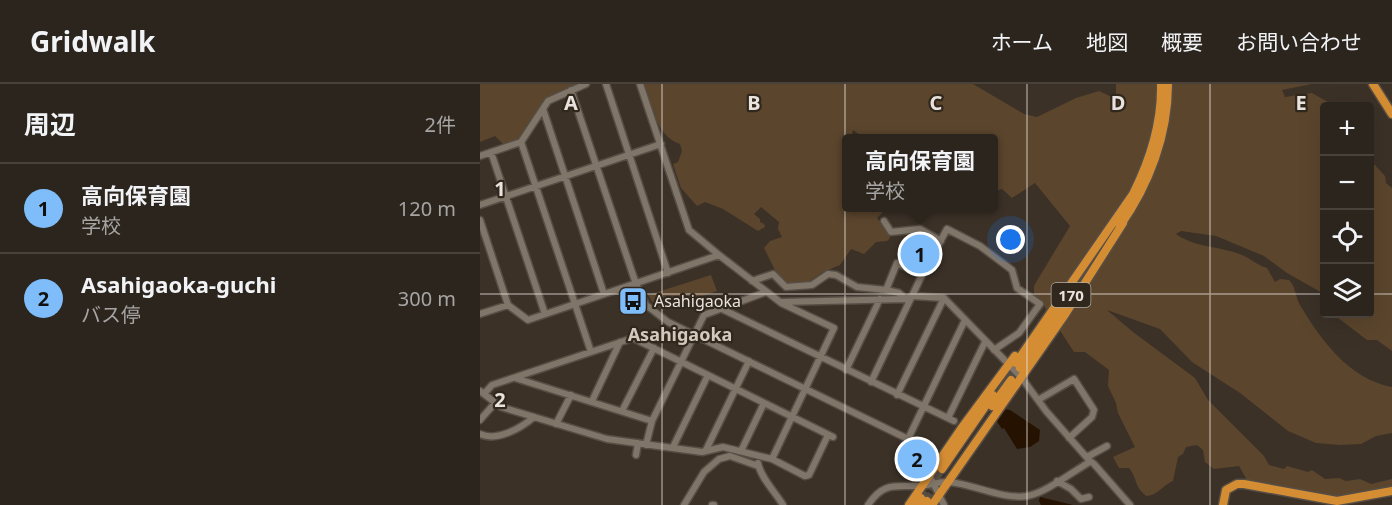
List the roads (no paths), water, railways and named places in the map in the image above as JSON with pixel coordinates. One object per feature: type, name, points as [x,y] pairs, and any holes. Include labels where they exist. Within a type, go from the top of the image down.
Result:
[{"type":"highway","points":[[924,503],[939,495],[948,482],[1077,266],[1095,251],[1133,194],[1147,166],[1156,134],[1161,84]]},
{"type":"highway","points":[[909,505],[922,486],[932,480],[961,429],[1016,368],[1088,280],[1139,196],[1152,167],[1162,135],[1168,84]]},
{"type":"highway","points":[[1373,84],[1392,114]]},
{"type":"highway","points":[[944,470],[1009,378]]},
{"type":"highway","points":[[1223,505],[1226,490],[1237,484],[1337,501],[1392,491]]},
{"type":"street","points":[[480,156],[521,141],[548,101],[586,84]]},
{"type":"street","points":[[606,84],[668,273]]},
{"type":"street","points":[[640,84],[689,230],[780,302],[834,328],[772,459]]},
{"type":"street","points":[[571,90],[636,284],[643,300],[652,312],[668,322],[908,439],[918,452],[944,505]]},
{"type":"street","points":[[543,109],[604,294]]},
{"type":"street","points":[[521,141],[591,352]]},
{"type":"street","points":[[480,205],[661,144]]},
{"type":"street","points":[[491,152],[545,314]]},
{"type":"street","points":[[480,220],[508,305],[528,320],[719,255]]},
{"type":"street","points":[[884,221],[891,232],[920,229],[941,241]]},
{"type":"street","points":[[871,382],[909,298],[947,229],[980,246],[1012,270],[1017,288],[1040,304],[1019,333],[994,350]]},
{"type":"street","points":[[886,290],[897,263],[922,275]]},
{"type":"street","points":[[752,281],[773,274],[786,287],[812,285],[828,274],[836,275],[857,287],[886,290],[909,298]]},
{"type":"street","points":[[646,445],[652,421],[704,315],[766,292]]},
{"type":"street","points":[[897,395],[944,298]]},
{"type":"street","points":[[780,302],[944,298],[985,342],[1016,368],[1069,438],[1130,505]]},
{"type":"street","points":[[846,370],[880,299]]},
{"type":"street","points":[[480,314],[508,305]]},
{"type":"street","points":[[722,309],[951,420],[985,342]]},
{"type":"street","points":[[908,439],[965,320]]},
{"type":"street","points":[[633,338],[830,436],[809,475],[805,476],[772,459],[723,447],[702,452],[607,439],[495,403],[482,392],[492,385],[620,342],[633,338]]},
{"type":"street","points":[[592,401],[620,342]]},
{"type":"street","points":[[622,411],[654,348]]},
{"type":"street","points":[[706,450],[749,361]]},
{"type":"street","points":[[673,447],[708,375]]},
{"type":"street","points":[[514,378],[652,421]]},
{"type":"street","points":[[1038,400],[1074,379],[1093,405],[1094,414],[1069,438]]},
{"type":"street","points":[[556,424],[571,395]]},
{"type":"street","points":[[480,420],[495,403]]},
{"type":"street","points":[[741,451],[764,403]]},
{"type":"street","points":[[480,434],[488,437],[506,433],[522,426],[534,417]]},
{"type":"street","points":[[636,455],[638,443]]},
{"type":"street","points":[[932,480],[1019,497],[1032,495],[1088,463],[1088,459],[1107,447]]},
{"type":"street","points":[[684,505],[704,472],[719,459],[730,456],[758,466],[783,505]]},
{"type":"street","points":[[758,466],[762,457]]},
{"type":"street","points":[[1057,481],[1071,489],[1081,499],[1089,497]]},
{"type":"street","points":[[868,505],[878,493],[886,488],[898,485],[922,486]]},
{"type":"tunnel","points":[[1007,376],[1015,364]]},
{"type":"tunnel","points":[[921,498],[942,469]]},
{"type":"tunnel","points":[[927,501],[939,483]]},
{"type":"place","name":"高向保育園","points":[[920,254]]},
{"type":"place","name":"Asahigaoka","points":[[633,301]]},
{"type":"place","name":"Asahigaoka-guchi","points":[[917,459]]},
{"type":"district","name":"Asahigaoka","points":[[680,334]]}]
